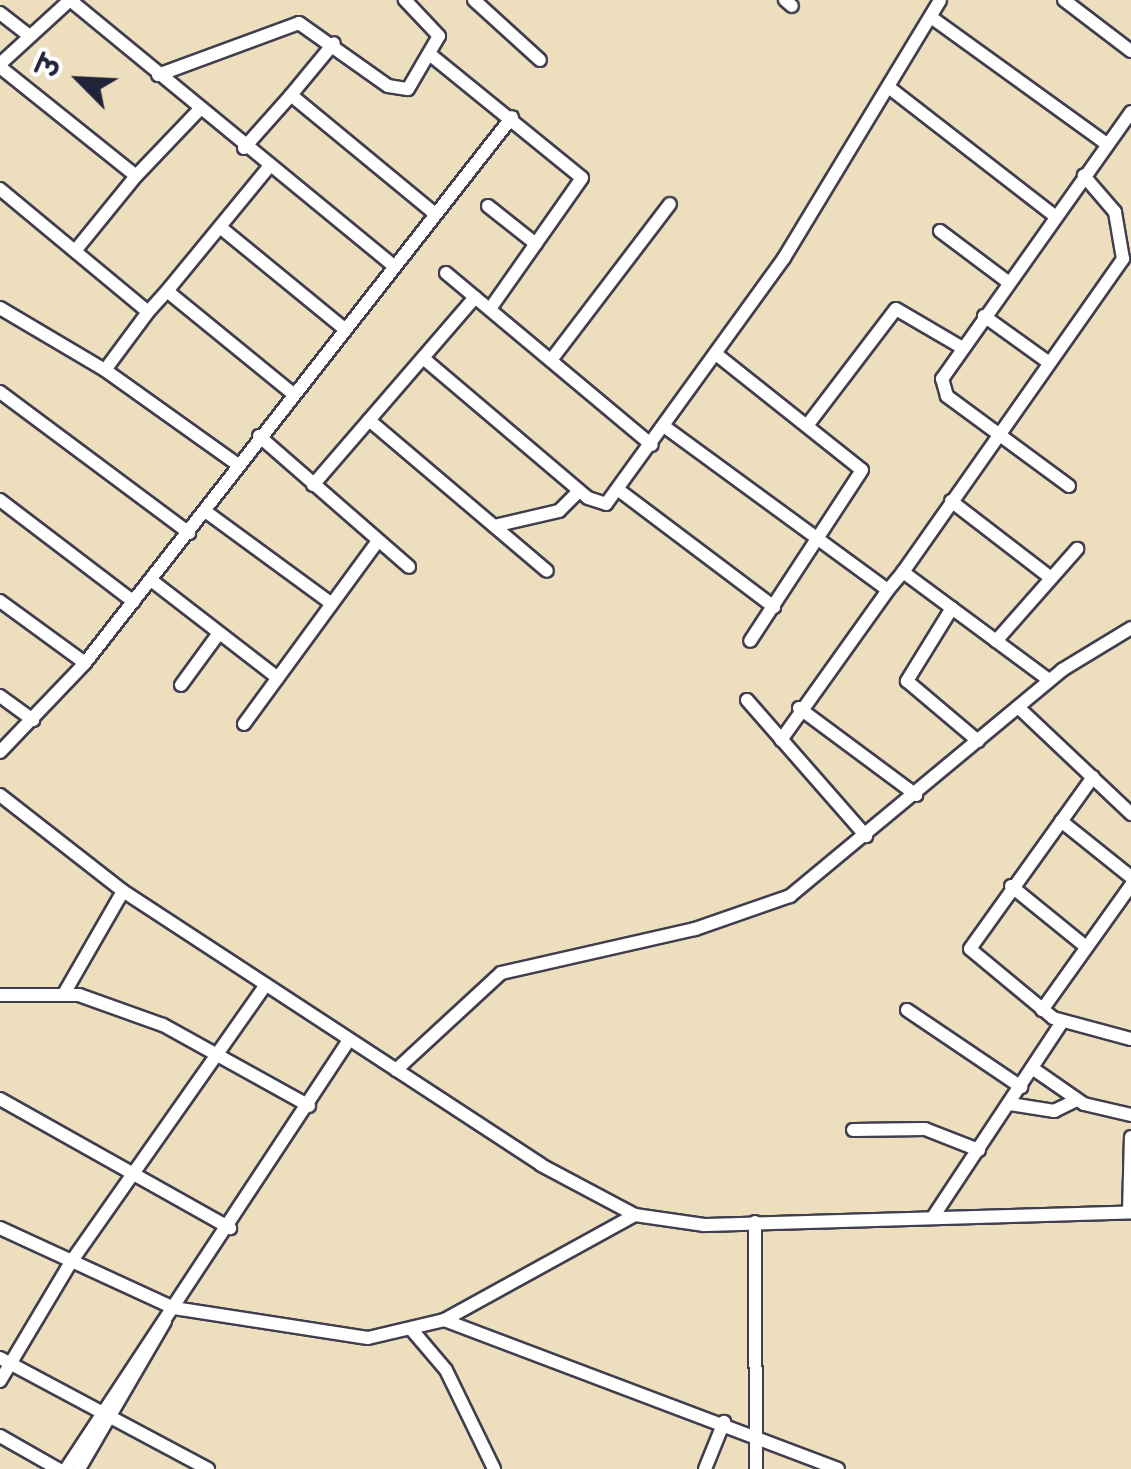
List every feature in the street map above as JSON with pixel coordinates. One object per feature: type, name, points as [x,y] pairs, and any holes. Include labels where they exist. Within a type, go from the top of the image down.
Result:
[{"type":"street","points":[[136,176],[0,66],[26,33],[70,0],[268,168],[391,264]]},
{"type":"street","points":[[474,0],[540,60]]},
{"type":"street","points":[[423,358],[579,490],[600,504],[620,491],[892,89],[935,20],[940,0]]},
{"type":"street","points":[[1064,0],[1131,51]]},
{"type":"street","points":[[158,75],[290,24],[334,44],[395,90],[408,89],[432,56],[439,36],[413,2]]},
{"type":"street","points":[[0,14],[26,33]]},
{"type":"street","points":[[935,20],[1108,144]]},
{"type":"street","points":[[244,148],[334,44]]},
{"type":"street","points":[[432,56],[512,117],[582,178],[490,309]]},
{"type":"street","points":[[892,89],[1055,216]]},
{"type":"street","points":[[291,96],[433,212]]},
{"type":"street","points":[[74,251],[136,176],[199,110]]},
{"type":"street","points":[[1069,486],[946,396],[942,378],[1131,112]]},
{"type":"street","points":[[0,752],[84,663],[190,533],[341,326],[512,117]]},
{"type":"street","points":[[104,370],[268,168]]},
{"type":"street","points":[[781,740],[799,708],[903,572],[1123,259],[1115,212],[1084,176]]},
{"type":"street","points":[[0,189],[148,312]]},
{"type":"street","points":[[550,360],[670,204]]},
{"type":"street","points":[[488,206],[536,244]]},
{"type":"street","points":[[220,227],[341,326]]},
{"type":"street","points":[[940,231],[1008,282]]},
{"type":"street","points":[[446,273],[652,445]]},
{"type":"street","points":[[167,291],[291,392]]},
{"type":"street","points":[[313,485],[475,297]]},
{"type":"street","points":[[0,308],[104,370],[238,466]]},
{"type":"street","points":[[809,423],[896,310],[916,313],[961,347]]},
{"type":"street","points":[[984,316],[1048,362]]},
{"type":"street","points":[[716,354],[809,423],[862,470],[821,542],[750,641]]},
{"type":"street","points":[[0,392],[190,533]]},
{"type":"street","points":[[369,420],[547,571]]},
{"type":"street","points":[[665,427],[888,590]]},
{"type":"street","points":[[259,436],[409,567]]},
{"type":"street","points":[[494,526],[559,512],[579,490]]},
{"type":"street","points":[[620,491],[774,607]]},
{"type":"street","points":[[0,500],[134,602]]},
{"type":"street","points":[[950,501],[1051,578]]},
{"type":"street","points":[[205,511],[332,604]]},
{"type":"street","points":[[244,724],[378,541]]},
{"type":"street","points":[[996,641],[1077,549]]},
{"type":"street","points":[[903,572],[1049,680]]},
{"type":"street","points":[[152,580],[278,678]]},
{"type":"street","points":[[0,601],[84,663]]},
{"type":"street","points":[[952,608],[907,681],[978,741]]},
{"type":"street","points":[[396,1070],[501,973],[752,914],[790,896],[916,795],[1049,680],[1131,628]]},
{"type":"street","points":[[181,685],[220,632]]},
{"type":"street","points":[[0,696],[32,720]]},
{"type":"street","points":[[747,700],[866,836]]},
{"type":"street","points":[[1018,707],[1131,814]]},
{"type":"street","points":[[799,708],[916,795]]},
{"type":"street","points":[[1093,777],[1010,886],[970,948],[1042,1010],[1062,1022],[1106,1025],[1131,1039]]},
{"type":"street","points":[[0,795],[124,891],[349,1040],[635,1215],[755,1222],[1130,1212],[1131,1137]]},
{"type":"street","points":[[1061,821],[1131,877]]},
{"type":"street","points":[[1042,1010],[1131,885]]},
{"type":"street","points":[[1010,886],[1086,946]]},
{"type":"street","points":[[65,992],[124,891]]},
{"type":"street","points":[[0,1381],[5,1360],[266,985]]},
{"type":"street","points":[[0,995],[65,992],[217,1055],[309,1106]]},
{"type":"street","points":[[906,1010],[1020,1087]]},
{"type":"street","points":[[933,1217],[1062,1022]]},
{"type":"street","points":[[0,1436],[62,1469],[106,1412],[230,1228],[349,1040]]},
{"type":"street","points":[[1032,1068],[1077,1100],[1131,1115]]},
{"type":"street","points":[[0,1099],[230,1228]]},
{"type":"street","points":[[1010,1104],[1054,1111],[1077,1100]]},
{"type":"street","points":[[853,1130],[926,1129],[979,1150]]},
{"type":"street","points":[[0,1228],[170,1314],[340,1338],[412,1330],[444,1320],[635,1215]]},
{"type":"street","points":[[755,1222],[756,1469]]},
{"type":"street","points":[[444,1320],[756,1433],[838,1469]]},
{"type":"street","points":[[412,1330],[446,1370],[494,1469]]},
{"type":"street","points":[[5,1360],[208,1469]]},
{"type":"street","points":[[79,1469],[106,1412]]},
{"type":"street","points":[[705,1469],[724,1422]]}]
